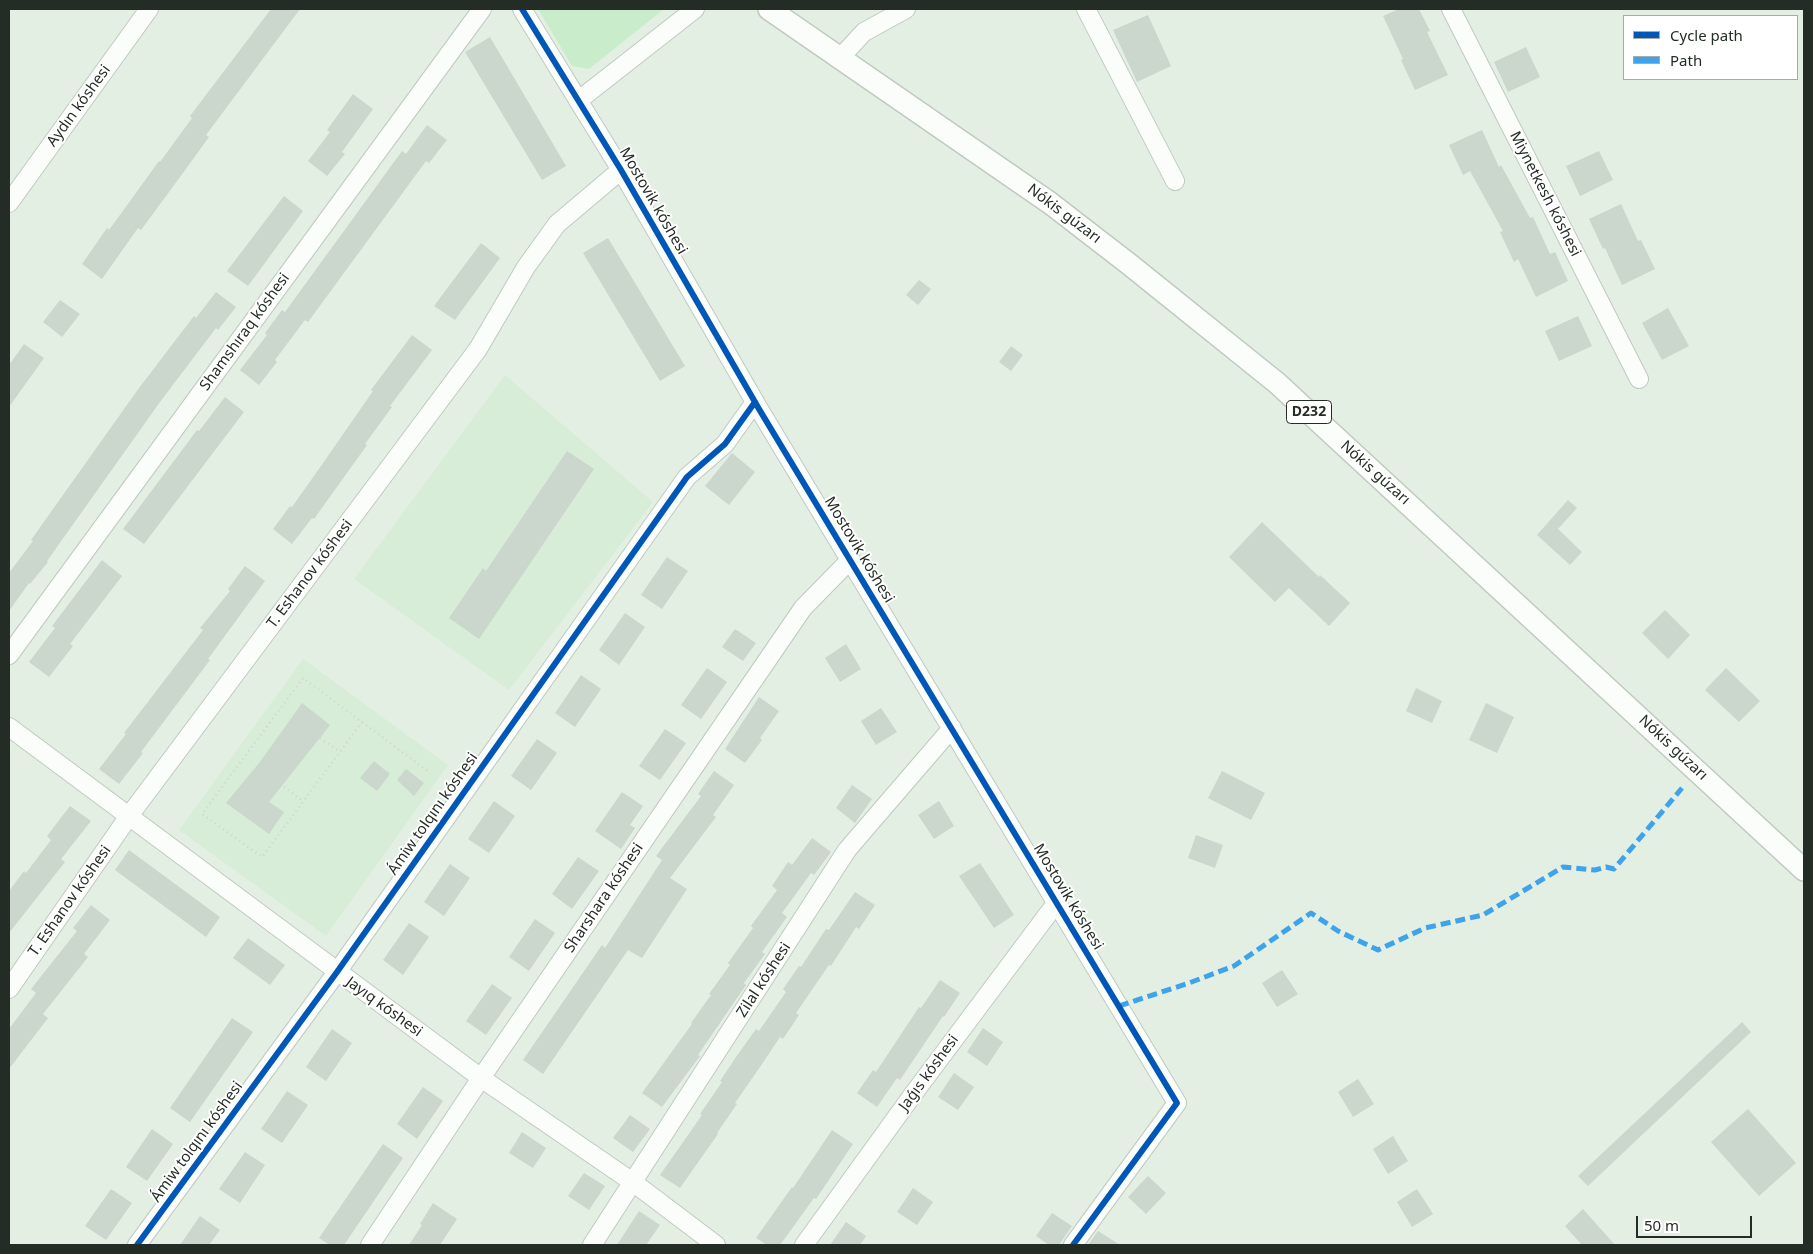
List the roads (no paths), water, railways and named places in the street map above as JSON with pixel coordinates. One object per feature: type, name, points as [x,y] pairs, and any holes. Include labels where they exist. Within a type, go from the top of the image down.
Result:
[{"type":"main road","name":"Nókis gúzarı","points":[[770,9],[1050,202],[1276,383],[1804,870]]},
{"type":"street","name":"Aydın kóshesi","points":[[9,203],[149,9]]},
{"type":"street","name":"Shamshıraq kóshesi","points":[[9,654],[482,9]]},
{"type":"street","name":"Mostovik kóshesi","points":[[522,9],[621,170],[755,402],[1177,1102],[1073,1245]]},
{"type":"street","points":[[579,100],[695,9]]},
{"type":"street","points":[[840,58],[864,32],[906,9]]},
{"type":"street","points":[[1086,9],[1175,182]]},
{"type":"street","name":"Miynetkesh kóshesi","points":[[1451,9],[1639,379]]},
{"type":"street","name":"T. Eshanov kóshesi","points":[[9,989],[130,816],[478,349],[526,268],[557,224],[621,170]]},
{"type":"street","name":"Ámiw tolqını kóshesi","points":[[137,1245],[337,972],[687,477],[725,444],[755,402]]},
{"type":"street","name":"Sharshara kóshesi","points":[[370,1245],[481,1078],[803,608],[851,559]]},
{"type":"street","name":"Jayıq kóshesi","points":[[9,727],[481,1078],[634,1183],[716,1245]]},
{"type":"street","name":"Zilal kóshesi","points":[[592,1245],[634,1183],[847,850],[952,728]]},
{"type":"street","name":"Jaǵıs kóshesi","points":[[804,1245],[914,1092],[1057,902]]}]
